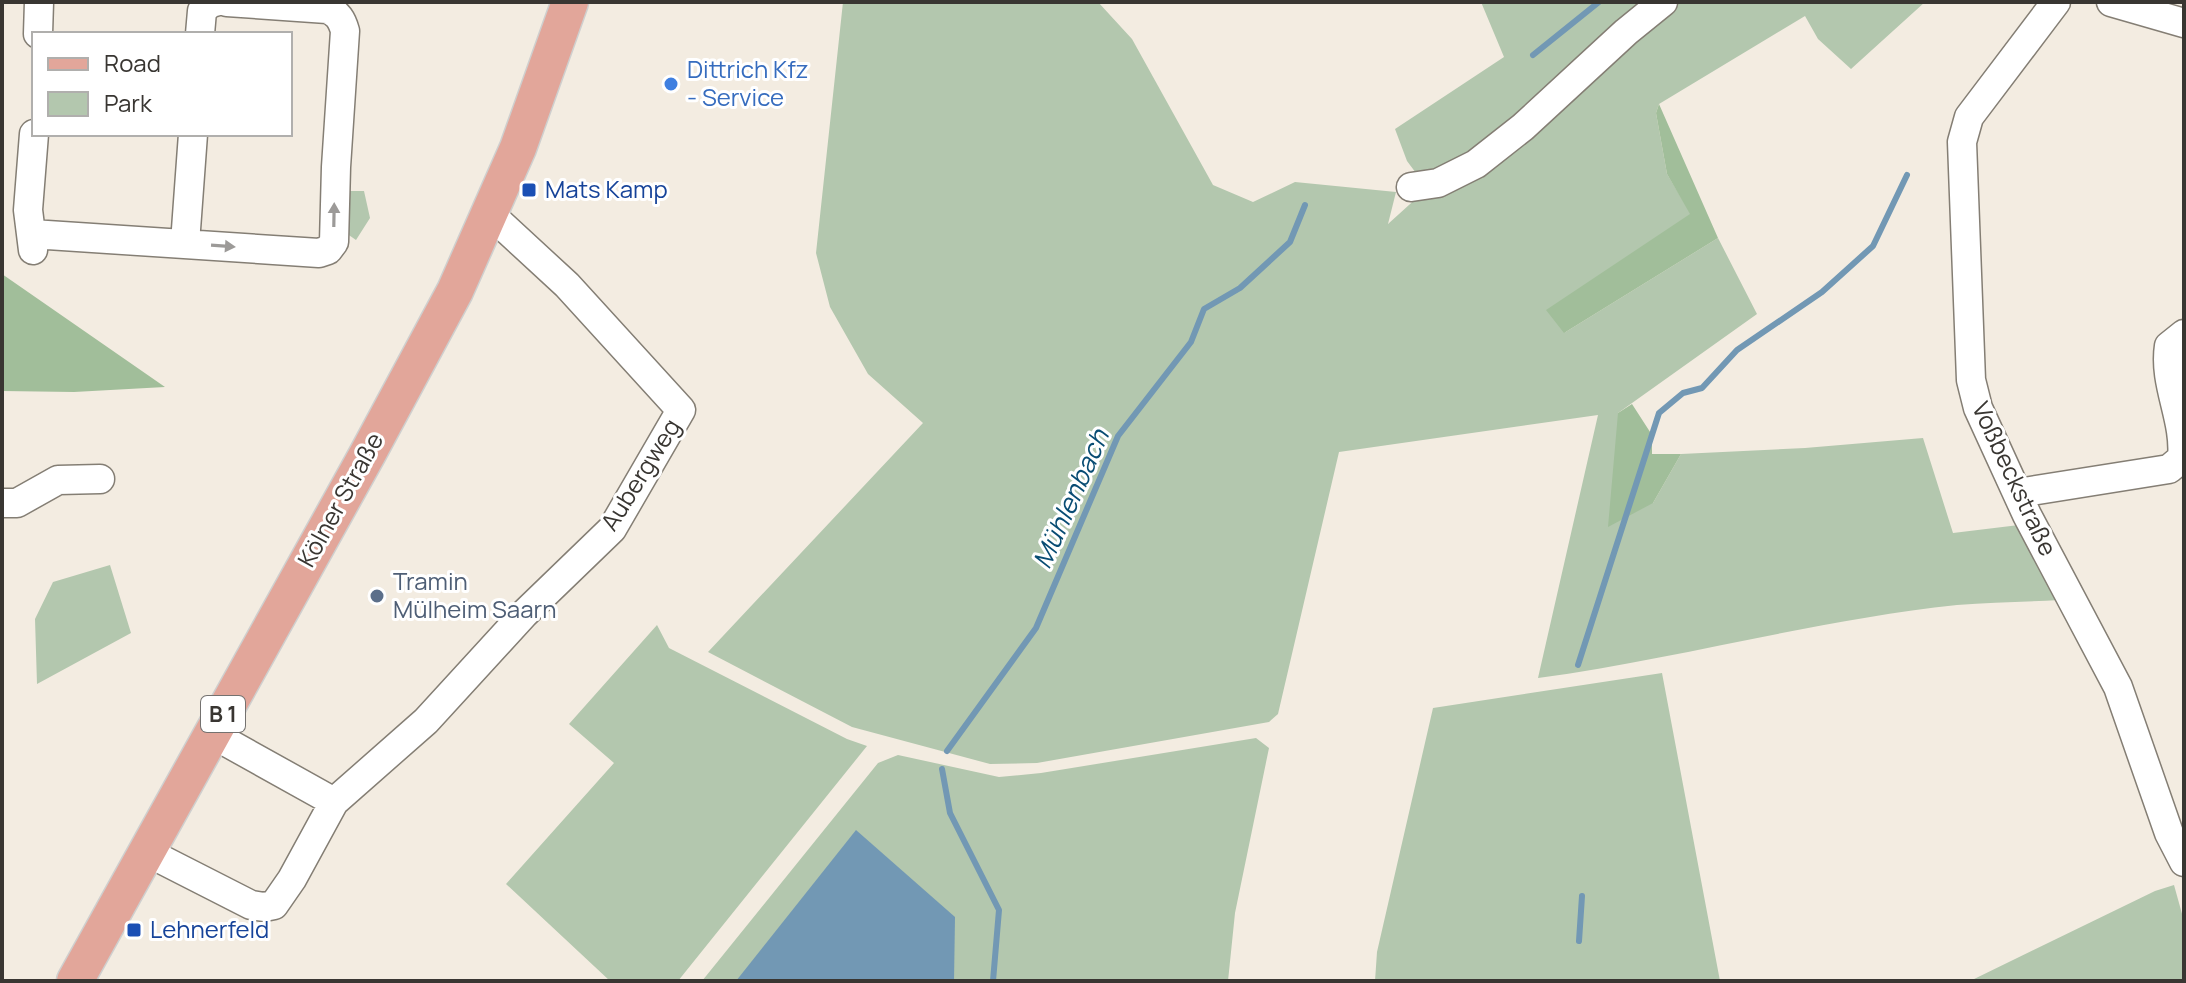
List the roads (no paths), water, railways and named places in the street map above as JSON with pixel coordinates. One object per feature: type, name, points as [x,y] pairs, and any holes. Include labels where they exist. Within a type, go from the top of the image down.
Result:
[{"type":"main road","name":"Kölner Straße","points":[[75,981],[455,291],[518,148],[570,2]]},
{"type":"street","points":[[38,32],[39,2]]},
{"type":"street","points":[[200,32],[202,11],[215,2]]},
{"type":"street","points":[[34,136],[28,210],[33,242],[185,243],[319,253],[328,250],[334,242],[343,23],[327,9],[227,2]]},
{"type":"street","points":[[1411,187],[1438,183],[1476,164],[1523,127],[1663,2]]},
{"type":"street","name":"Voßbeckstraße","points":[[2056,2],[1969,117],[1962,142],[1971,380],[1978,408],[2027,515],[2118,687],[2169,833],[2184,862]]},
{"type":"street","points":[[2111,2],[2184,23]]},
{"type":"street","points":[[185,243],[193,136]]},
{"type":"street","name":"Aubergweg","points":[[334,802],[426,721],[524,614],[612,529],[681,410],[567,285],[490,214]]},
{"type":"street","points":[[2018,493],[2169,469],[2182,458],[2184,441],[2167,360],[2169,346],[2184,334]]},
{"type":"street","points":[[2,503],[17,503],[58,480],[100,479]]},
{"type":"street","points":[[147,852],[251,905],[274,905],[292,879],[334,802],[212,734]]},
{"type":"water","points":[[856,830],[955,917],[954,981],[736,981]]},
{"type":"waterway","name":"Mühlenbach","points":[[1533,55],[1599,2]]},
{"type":"waterway","points":[[1578,665],[1659,413],[1683,393],[1702,388],[1737,350],[1822,292],[1873,246],[1907,175]]},
{"type":"waterway","name":"Mühlenbach","points":[[947,751],[1036,628],[1118,436],[1191,342],[1204,309],[1240,288],[1290,242],[1305,205]]},
{"type":"waterway","name":"Mühlenbach","points":[[942,769],[950,813],[999,910],[993,981]]},
{"type":"waterway","points":[[1579,941],[1582,896]]},
{"type":"place","name":"Dittrich Kfz - Service","points":[[671,84]]},
{"type":"place","name":"Mats Kamp","points":[[529,190]]},
{"type":"place","name":"Tramin Mülheim Saarn","points":[[377,596]]},
{"type":"place","name":"Lehnerfeld","points":[[134,930]]}]
